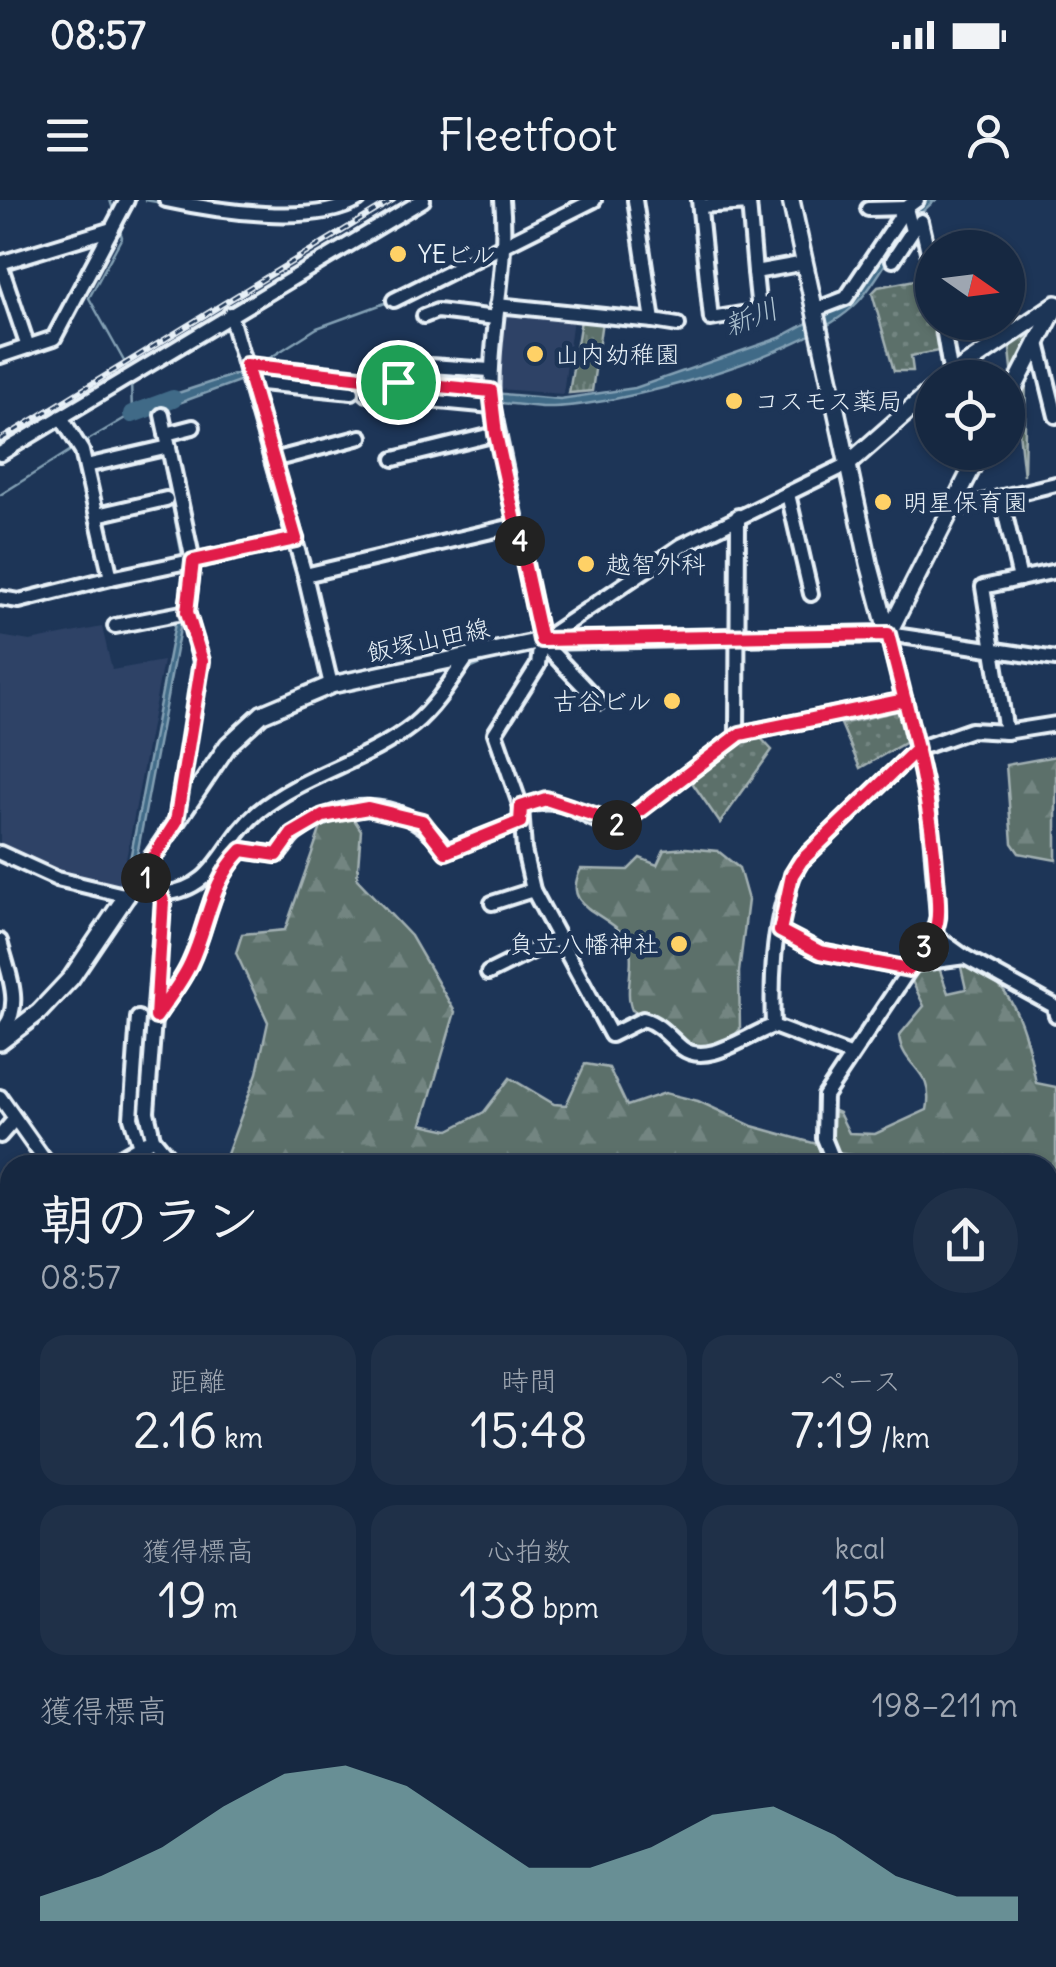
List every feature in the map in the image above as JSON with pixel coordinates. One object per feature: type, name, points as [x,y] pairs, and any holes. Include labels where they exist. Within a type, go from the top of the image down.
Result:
[{"type":"main road","points":[[791,200],[888,634]]},
{"type":"main road","points":[[1025,368],[1056,305]]},
{"type":"main road","points":[[974,360],[1056,305]]},
{"type":"main road","points":[[848,464],[915,405]]},
{"type":"main road","points":[[888,634],[971,470]]},
{"type":"main road","name":"飯塚山田線","points":[[0,1042],[58,992],[246,726],[282,703],[332,685],[541,640],[888,634]]},
{"type":"street","points":[[166,200],[225,210],[301,215],[358,200]]},
{"type":"street","points":[[0,454],[423,200]]},
{"type":"street","points":[[502,200],[504,247],[490,370],[491,399],[541,640],[538,665],[495,729],[521,807],[520,822],[533,890],[610,1035],[642,1019],[654,1022],[686,1051],[707,1055],[773,1026],[850,1055]]},
{"type":"street","points":[[394,300],[594,200]]},
{"type":"street","points":[[635,200],[653,322]]},
{"type":"street","points":[[0,356],[54,338],[125,202]]},
{"type":"street","points":[[699,203],[748,203],[755,272],[760,312],[711,320],[699,203]]},
{"type":"street","points":[[868,209],[910,207]]},
{"type":"street","points":[[910,207],[918,230]]},
{"type":"street","points":[[817,319],[846,298],[910,207]]},
{"type":"street","points":[[893,260],[916,224]]},
{"type":"street","points":[[28,346],[0,264],[112,229]]},
{"type":"street","points":[[755,272],[804,263]]},
{"type":"street","points":[[424,316],[437,312],[497,311],[678,325]]},
{"type":"street","points":[[230,314],[306,575],[332,685]]},
{"type":"street","points":[[1038,343],[1056,416]]},
{"type":"street","points":[[430,366],[490,370]]},
{"type":"street","points":[[249,374],[360,393],[491,399]]},
{"type":"street","points":[[249,374],[491,399]]},
{"type":"street","points":[[162,414],[189,561],[182,613],[202,661],[176,822]]},
{"type":"street","points":[[61,416],[86,466],[111,578]]},
{"type":"street","points":[[86,466],[165,444],[193,427]]},
{"type":"street","points":[[394,459],[496,434]]},
{"type":"street","points":[[274,460],[361,436]]},
{"type":"street","points":[[541,640],[681,546],[789,498],[848,464]]},
{"type":"street","points":[[950,510],[1056,484]]},
{"type":"street","points":[[1002,497],[1020,579]]},
{"type":"street","points":[[789,498],[811,594]]},
{"type":"street","points":[[97,515],[166,499]]},
{"type":"street","points":[[737,736],[738,521]]},
{"type":"street","points":[[306,575],[516,526]]},
{"type":"street","points":[[0,598],[19,600],[296,539]]},
{"type":"street","points":[[1006,732],[982,587],[1056,571]]},
{"type":"street","points":[[115,626],[182,613]]},
{"type":"street","points":[[830,1155],[824,1138],[822,1110],[832,1081],[933,934],[938,917],[934,853],[917,749],[888,634],[1056,659]]},
{"type":"street","points":[[541,640],[599,702]]},
{"type":"street","points":[[156,1017],[191,963],[223,863],[256,814],[290,790],[386,744],[416,723],[466,658]]},
{"type":"street","points":[[521,807],[546,799],[622,824],[737,736],[905,700]]},
{"type":"street","points":[[773,1026],[772,988],[780,931],[792,875],[801,861],[917,749],[972,730],[1006,732],[1056,724]]},
{"type":"street","points":[[162,894],[193,889],[242,850],[277,855],[292,834],[339,810],[368,808],[422,821],[446,852],[520,822]]},
{"type":"street","points":[[0,853],[57,879],[128,896]]},
{"type":"street","points":[[142,875],[162,894],[147,1112],[153,1138],[167,1155]]},
{"type":"street","points":[[492,903],[533,890]]},
{"type":"street","points":[[780,931],[820,952],[911,967],[965,956]]},
{"type":"street","points":[[933,934],[1054,1006],[1056,1015]]},
{"type":"street","points":[[488,973],[559,938]]},
{"type":"street","points":[[0,942],[14,1007],[12,1019],[0,1032]]},
{"type":"street","points":[[138,1018],[131,1118],[140,1146]]},
{"type":"street","points":[[0,1098],[40,1155]]},
{"type":"street","points":[[0,1136],[13,1121]]},
{"type":"street","points":[[124,1155],[153,1138]]},
{"type":"shaded area","points":[[921,200],[936,200],[913,223],[868,291],[832,322],[754,359],[660,389],[615,399],[542,407],[247,378],[157,411],[189,556],[189,581],[134,871],[128,870],[185,571],[153,407],[172,395],[245,371],[560,399],[635,388],[779,338],[841,305]]},
{"type":"shaded area","name":"山内幼稚園","points":[[506,309],[573,318],[563,394],[499,389]]},
{"type":"shaded area","points":[[102,627],[112,670],[163,661],[121,886],[65,872],[0,844],[0,636],[30,641]]},
{"type":"green space","points":[[915,280],[915,340],[942,340],[944,350],[911,356],[913,371],[894,371],[872,293],[878,287]]},
{"type":"green space","points":[[581,320],[602,321],[592,391],[569,393]]},
{"type":"green space","points":[[1027,322],[1025,425],[1025,360],[1011,360],[1009,340],[1025,340]]},
{"type":"green space","points":[[902,710],[906,742],[860,768],[841,724]]},
{"type":"green space","points":[[758,735],[772,750],[720,823],[689,778],[739,741]]},
{"type":"green space","points":[[1056,756],[1056,860],[1019,853],[1012,843],[1006,765]]},
{"type":"green space","points":[[353,818],[361,830],[357,879],[411,936],[455,1012],[422,1124],[449,1130],[484,1112],[510,1078],[554,1104],[566,1105],[585,1064],[609,1068],[627,1106],[665,1093],[698,1101],[752,1126],[817,1144],[822,1155],[227,1155],[257,1073],[268,1022],[236,953],[242,934],[285,930],[321,827],[336,819]]},
{"type":"green space","points":[[664,850],[718,851],[739,868],[748,900],[739,972],[740,1029],[727,1042],[713,1048],[687,1042],[632,1010],[627,942],[614,925],[586,907],[576,892],[581,869],[628,870],[640,858],[657,865]]},
{"type":"green space","points":[[960,963],[994,981],[1015,1010],[1036,1083],[1056,1087],[1056,1155],[836,1153],[829,1138],[830,1109],[839,1113],[849,1133],[875,1134],[927,1110],[927,1086],[906,1056],[899,1036],[924,1006],[911,979],[919,968],[938,965],[948,993],[966,989]]},
{"type":"waterway","points":[[110,200],[114,213]]},
{"type":"waterway","points":[[145,200],[163,203]]},
{"type":"waterway","points":[[118,225],[122,237],[89,298],[130,372]]},
{"type":"waterway","points":[[265,361],[317,328],[388,302]]},
{"type":"waterway","points":[[83,443],[132,414],[131,380]]},
{"type":"waterway","name":"新川","points":[[132,414],[173,399]]},
{"type":"waterway","points":[[483,411],[488,432]]},
{"type":"waterway","points":[[490,439],[507,509]]},
{"type":"waterway","points":[[0,495],[76,447]]},
{"type":"waterway","points":[[639,582],[690,548]]},
{"type":"waterway","points":[[460,679],[467,670],[495,658]]},
{"type":"waterway","points":[[186,895],[201,887]]},
{"type":"waterway","points":[[139,897],[156,898]]},
{"type":"railway","points":[[0,440],[393,200]]},
{"type":"place","name":"YEビル","points":[[398,254]]},
{"type":"place","name":"山内幼稚園","points":[[535,354]]},
{"type":"place","name":"コスモス薬局","points":[[734,401]]},
{"type":"place","name":"明星保育園","points":[[883,502]]},
{"type":"place","name":"越智外科","points":[[586,564]]},
{"type":"place","name":"古谷ビル","points":[[672,701]]},
{"type":"place","name":"負立八幡神社","points":[[679,944]]},
{"type":"route","points":[[398,382],[246,365],[296,539],[193,561],[187,612],[202,661],[176,822],[142,875],[158,888],[163,901],[156,1017],[191,963],[209,900],[226,866],[242,850],[277,855],[292,834],[323,816],[339,810],[368,808],[422,821],[446,852],[520,822],[521,807],[546,799],[614,825],[622,824],[630,822],[740,734],[905,700],[917,749],[801,861],[792,875],[780,931],[820,952],[909,969],[933,934],[938,917],[934,853],[928,798],[917,749],[905,700],[888,634],[541,640],[496,434],[491,391],[398,382]]}]
